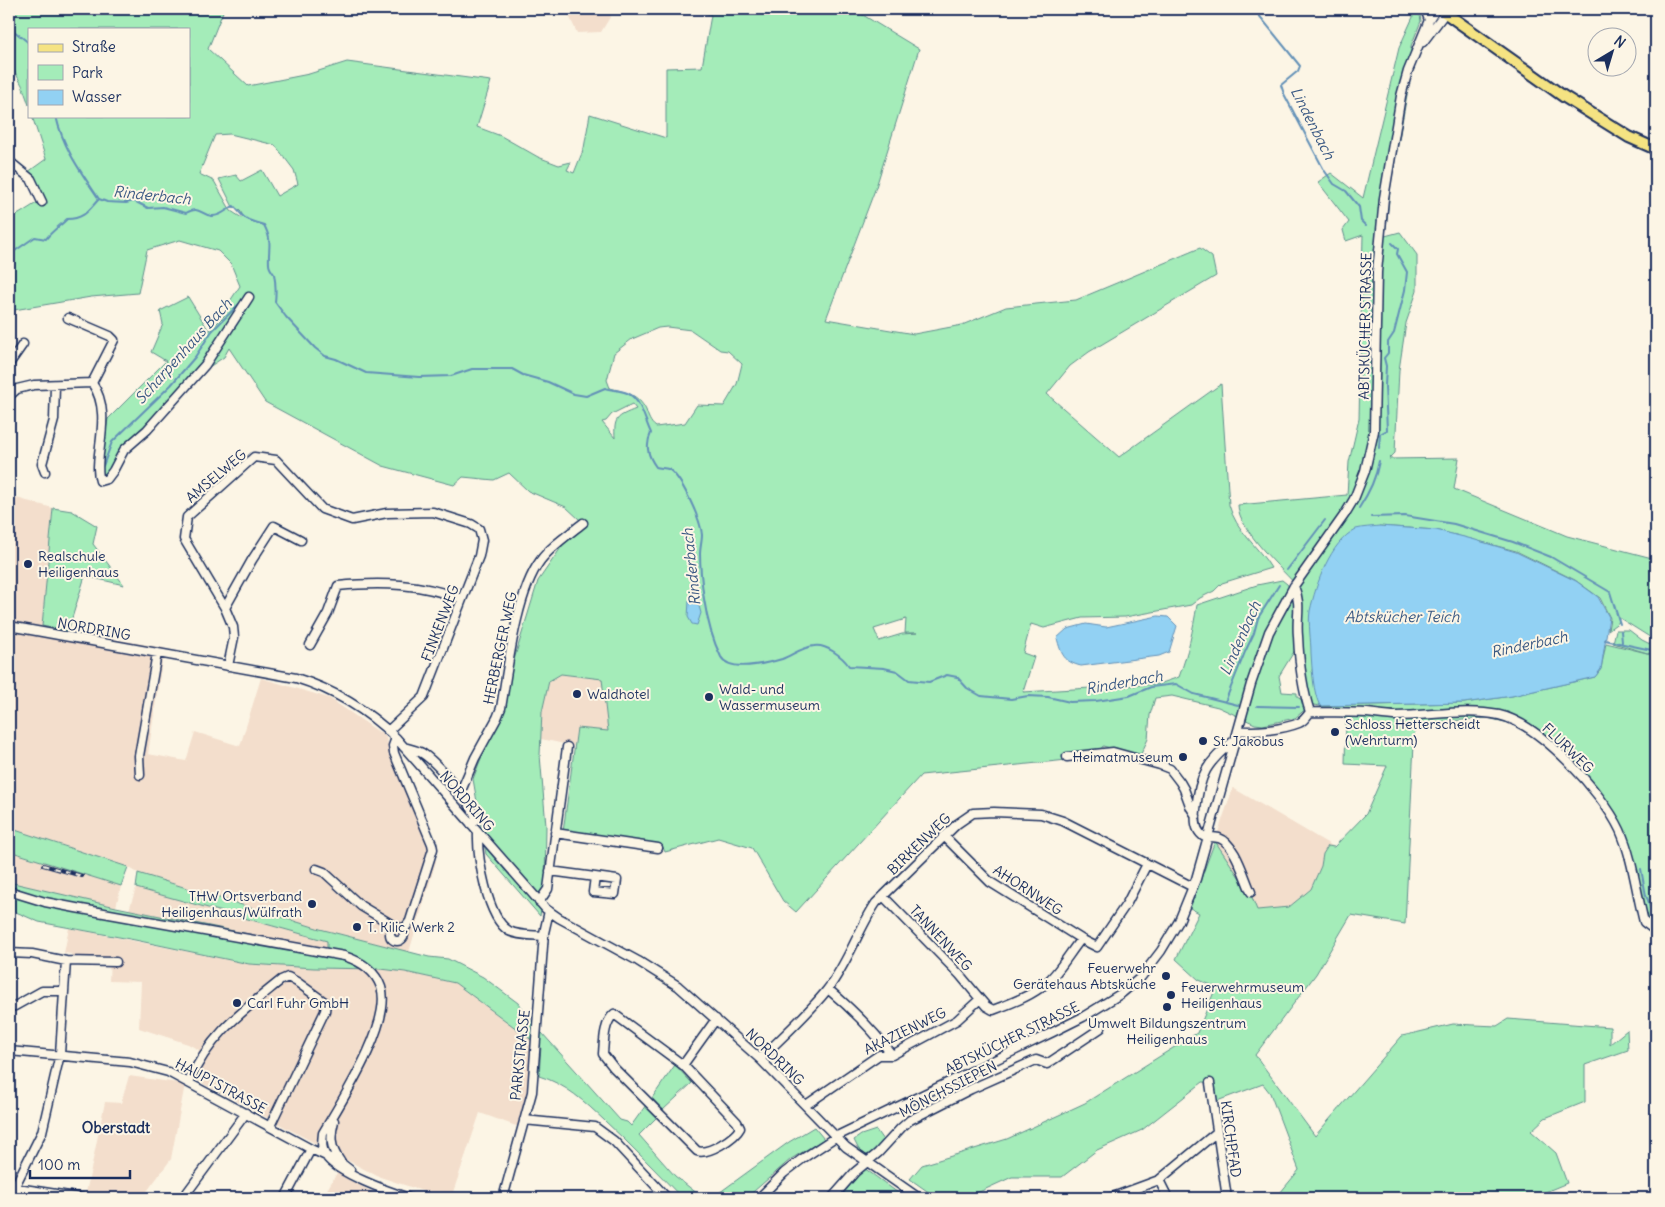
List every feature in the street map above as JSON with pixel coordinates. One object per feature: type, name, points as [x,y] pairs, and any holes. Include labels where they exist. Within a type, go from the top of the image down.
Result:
[{"type":"main road","points":[[1440,10],[1590,114],[1629,137],[1656,149]]},
{"type":"street","points":[[1425,9],[1429,20]]},
{"type":"street","name":"ABTSKÜCHER STRASSE","points":[[758,1198],[796,1164],[837,1136],[1083,1017],[1122,993],[1141,977],[1161,951],[1179,921],[1193,887],[1251,684],[1269,632],[1294,586],[1346,514],[1360,485],[1370,454],[1376,407],[1377,272],[1380,235],[1401,96],[1408,71],[1429,20],[1440,10]]},
{"type":"street","name":"ABTSKÜCHER STRASSE","points":[[1417,49],[1440,10]]},
{"type":"street","points":[[9,161],[31,179],[42,202]]},
{"type":"street","points":[[92,383],[100,393],[103,422],[97,472],[100,481],[108,479],[124,450],[147,430],[205,365],[249,297]]},
{"type":"street","points":[[68,318],[110,336],[114,340],[92,383]]},
{"type":"street","points":[[9,364],[23,344]]},
{"type":"street","points":[[9,383],[16,389]]},
{"type":"street","points":[[9,396],[16,389],[34,386],[92,383]]},
{"type":"street","points":[[45,472],[42,464],[54,420],[55,386]]},
{"type":"street","name":"AMSELWEG","points":[[228,666],[234,637],[233,627],[225,608],[184,539],[187,517],[254,457],[276,460],[322,509],[352,520],[386,513],[433,512],[460,520]]},
{"type":"street","name":"FINKENWEG","points":[[388,730],[424,697],[479,556],[482,540],[479,529],[460,520]]},
{"type":"street","name":"HERBERGER WEG","points":[[460,791],[474,758],[501,708],[520,609],[529,579],[551,549],[583,523]]},
{"type":"street","points":[[225,608],[274,526],[300,540]]},
{"type":"street","points":[[310,645],[328,613],[338,586],[362,584],[425,587],[462,599]]},
{"type":"street","points":[[1238,730],[1248,732],[1266,730],[1298,723],[1310,712],[1306,699],[1299,652],[1297,634],[1299,600],[1294,586]]},
{"type":"street","name":"NORDRING","points":[[9,626],[296,678],[315,684],[353,703],[396,738],[539,902],[549,911],[678,986],[760,1059],[855,1154],[919,1198]]},
{"type":"street","points":[[140,775],[139,756],[157,653]]},
{"type":"street","name":"FLURWEG","points":[[1310,712],[1396,716],[1470,711],[1500,715],[1518,722],[1537,734],[1556,750],[1583,778],[1604,804],[1620,830],[1634,874],[1644,922],[1656,931]]},
{"type":"street","points":[[316,869],[324,872],[367,910],[400,929],[410,921],[433,849],[426,827],[394,753],[393,746],[396,738]]},
{"type":"street","points":[[1236,740],[1217,757],[1203,775],[1198,794],[1197,829],[1203,836],[1220,839],[1227,843],[1234,852],[1251,892]]},
{"type":"street","points":[[404,747],[425,755],[460,791],[476,814],[476,820],[471,824]]},
{"type":"street","points":[[539,902],[548,889],[567,747]]},
{"type":"street","points":[[1067,757],[1113,752],[1170,769],[1184,788],[1196,816]]},
{"type":"street","name":"BIRKENWEG","points":[[760,1059],[808,1012],[828,989],[847,959],[866,918],[876,903],[944,836],[973,813],[1041,814],[1063,821],[1193,887]]},
{"type":"street","points":[[478,832],[479,852],[489,899],[499,921],[507,930],[516,934],[544,936]]},
{"type":"street","points":[[555,833],[658,848]]},
{"type":"street","name":"AHORNWEG","points":[[944,836],[990,882],[1081,939]]},
{"type":"street","points":[[980,999],[989,1008],[1027,996],[1041,988],[1052,977],[1081,939],[1097,947],[1127,903],[1147,864]]},
{"type":"street","points":[[550,871],[595,877]]},
{"type":"street","points":[[9,891],[45,902],[344,956],[363,964],[381,986],[383,995],[382,1008],[376,1031],[367,1053],[323,1133],[322,1146],[326,1156]]},
{"type":"street","name":"TANNENWEG","points":[[883,896],[960,975],[980,999]]},
{"type":"street","name":"PARKSTRASSE","points":[[504,1198],[532,1092],[544,936],[549,911]]},
{"type":"street","points":[[9,953],[32,954],[66,960],[116,962]]},
{"type":"street","points":[[9,1198],[11,1187],[42,1132],[60,1054],[66,960]]},
{"type":"street","points":[[190,1082],[204,1054],[229,1022],[281,980],[288,978],[297,982],[326,1004],[325,1011],[270,1126]]},
{"type":"street","points":[[828,989],[863,1021],[892,1055]]},
{"type":"street","points":[[9,1007],[15,1006],[42,991],[64,990]]},
{"type":"street","name":"AKAZIENWEG","points":[[806,1106],[879,1055],[892,1055],[957,1020],[980,999]]},
{"type":"street","points":[[614,1014],[683,1065],[738,1122],[740,1128],[738,1134],[702,1153],[697,1151],[614,1068],[603,1054],[604,1033],[610,1018],[614,1014]]},
{"type":"street","points":[[683,1065],[716,1019]]},
{"type":"street","name":"MÖNCHSSIEPEN","points":[[867,1162],[910,1120],[971,1089],[1036,1060],[1047,1064],[1101,1028]]},
{"type":"street","name":"HAUPTSTRASSE","points":[[9,1051],[60,1054],[137,1063],[168,1072],[190,1082],[311,1149],[341,1163],[358,1177]]},
{"type":"street","name":"KIRCHPFAD","points":[[1210,1082],[1227,1198]]},
{"type":"street","points":[[336,1110],[331,1132],[332,1146],[334,1154],[341,1163]]},
{"type":"street","points":[[183,1198],[246,1113]]},
{"type":"street","points":[[524,1120],[595,1127],[606,1133],[667,1198]]},
{"type":"street","points":[[1110,1198],[1160,1180],[1217,1132]]},
{"type":"street","points":[[285,1198],[311,1149]]},
{"type":"street","name":"HAUPTSTRASSE","points":[[326,1156],[336,1167],[409,1198]]},
{"type":"street","points":[[832,1198],[855,1172],[867,1162]]},
{"type":"street","points":[[1160,1180],[1168,1198]]},
{"type":"street","points":[[11,1187],[82,1198]]},
{"type":"shaded area","points":[[566,9],[615,9],[601,32],[577,33]]},
{"type":"shaded area","points":[[9,496],[53,508],[42,626],[164,648],[148,754],[186,761],[195,732],[240,746],[261,678],[329,698],[385,736],[436,861],[409,952],[320,929],[138,873],[128,867],[9,828]]},
{"type":"shaded area","points":[[561,674],[602,679],[608,731],[577,728],[574,746],[541,739],[542,712],[549,681]]},
{"type":"shaded area","points":[[1233,788],[1334,847],[1323,854],[1321,866],[1311,889],[1289,907],[1257,910],[1251,895],[1215,841]]},
{"type":"shaded area","points":[[9,851],[121,886],[116,907],[9,882]]},
{"type":"shaded area","points":[[136,888],[327,941],[327,950],[129,910]]},
{"type":"shaded area","points":[[69,928],[249,964],[314,968],[381,969],[405,972],[455,983],[541,1047],[539,1076],[519,1127],[480,1113],[451,1198],[444,1198],[377,1176],[189,1076],[199,1050],[188,1044],[139,1028],[141,982],[109,981],[110,958],[72,956],[71,954],[64,953]]},
{"type":"shaded area","points":[[129,1076],[185,1084],[171,1159],[142,1198],[105,1198],[86,1193],[105,1102],[121,1103]]},
{"type":"shaded area","points":[[337,1173],[376,1194],[386,1198],[322,1198]]},
{"type":"green space","points":[[9,9],[224,9],[208,49],[248,86],[309,74],[347,62],[491,81],[477,127],[501,136],[538,157],[559,165],[571,162],[567,170],[574,173],[584,148],[590,114],[666,138],[666,68],[702,67],[711,15],[692,9],[853,9],[919,49],[876,187],[826,319],[914,334],[962,325],[1006,307],[1076,300],[1200,248],[1212,257],[1216,276],[1089,352],[1070,366],[1047,394],[1119,457],[1221,384],[1229,505],[1242,531],[1271,568],[1222,583],[1214,591],[1191,605],[1125,617],[1082,618],[1044,628],[1031,624],[1023,653],[1034,657],[1023,692],[1159,684],[1179,677],[1190,641],[1197,605],[1257,585],[1282,580],[1296,598],[1295,650],[1279,676],[1282,692],[1297,693],[1297,697],[1304,701],[1307,708],[1295,718],[1263,725],[1255,724],[1218,707],[1172,696],[1155,698],[1150,715],[1148,739],[1140,756],[1103,746],[1096,756],[921,775],[796,912],[783,901],[752,848],[718,838],[665,852],[662,845],[563,832],[577,728],[608,731],[602,679],[561,674],[549,681],[542,712],[540,755],[546,826],[545,883],[540,916],[486,854],[473,779],[495,722],[538,581],[580,520],[566,507],[528,491],[509,473],[494,480],[463,477],[454,485],[383,466],[265,402],[229,348],[224,357],[183,389],[124,450],[106,478],[99,471],[108,419],[166,361],[151,352],[163,324],[160,311],[188,297],[209,331],[224,316],[230,301],[240,286],[231,264],[218,251],[180,240],[147,250],[138,293],[91,297],[14,310],[9,315],[9,218],[43,199],[35,177],[28,172],[46,159],[33,118],[190,118],[190,28],[28,28],[28,102],[22,85],[9,61]],"holes":[[[230,134],[275,145],[294,170],[298,184],[277,196],[262,170],[241,181],[236,175],[219,179],[233,207],[240,211],[242,218],[231,211],[214,181],[199,174],[215,135]],[[667,327],[691,330],[720,350],[728,351],[742,364],[737,384],[724,406],[697,405],[685,423],[656,427],[639,400],[626,392],[610,388],[607,380],[614,353],[632,339],[658,328]],[[632,404],[636,409],[620,416],[616,422],[615,438],[602,422],[606,421],[612,414]],[[906,619],[905,633],[917,633],[902,634],[879,641],[874,629]]]},
{"type":"green space","points":[[1411,9],[1419,9],[1421,21],[1411,46],[1411,73],[1391,183],[1385,236],[1400,232],[1417,255],[1417,291],[1406,323],[1399,370],[1395,453],[1389,459],[1459,458],[1454,489],[1567,536],[1656,559],[1656,641],[1618,617],[1619,622],[1608,630],[1610,618],[1600,598],[1575,580],[1516,551],[1436,530],[1379,526],[1312,670],[1320,706],[1313,705],[1308,695],[1302,666],[1299,588],[1253,537],[1245,526],[1238,505],[1347,495],[1349,462],[1359,419],[1363,235],[1346,241],[1343,230],[1349,222],[1318,182],[1331,173],[1363,198],[1399,48],[1413,17]]},
{"type":"green space","points":[[53,508],[72,511],[97,526],[93,544],[124,585],[85,576],[68,631],[42,626]]},
{"type":"green space","points":[[1616,630],[1629,630],[1642,640],[1656,647],[1656,655],[1654,655],[1656,656],[1656,781],[1650,788],[1656,793],[1656,929],[1647,923],[1620,823],[1601,793],[1576,764],[1514,724],[1487,718],[1415,724],[1405,924],[1351,915],[1316,974],[1255,1055],[1315,1136],[1402,1036],[1453,1024],[1497,1026],[1508,1019],[1610,1027],[1610,1044],[1627,1030],[1628,1050],[1585,1065],[1585,1102],[1545,1118],[1531,1131],[1556,1153],[1567,1183],[1531,1198],[1281,1198],[1280,1193],[1299,1170],[1270,1093],[1263,1084],[1217,1101],[1213,1083],[1203,1082],[1142,1130],[1097,1150],[1062,1177],[1012,1177],[966,1198],[937,1198],[910,1179],[922,1165],[1007,1139],[1085,1103],[1197,1033],[1216,987],[1199,980],[1176,959],[1199,913],[1190,908],[1215,841],[1251,895],[1257,910],[1289,907],[1311,889],[1321,866],[1323,854],[1328,846],[1334,847],[1366,814],[1387,766],[1345,764],[1346,719],[1320,706],[1464,703],[1512,696],[1595,677],[1601,669],[1606,643],[1651,654],[1613,643]]},
{"type":"green space","points":[[9,828],[128,867],[121,886],[9,851]]},
{"type":"green space","points":[[138,873],[320,929],[429,957],[448,959],[483,977],[518,1003],[533,1023],[620,1120],[627,1122],[631,1126],[646,1105],[657,1117],[639,1135],[675,1176],[703,1198],[682,1198],[598,1114],[566,1089],[549,1079],[539,1076],[541,1047],[455,983],[405,972],[381,969],[314,968],[249,964],[39,922],[9,909],[9,882],[116,907],[327,950],[327,941],[136,888]]},
{"type":"green space","points":[[675,1065],[692,1083],[663,1110],[652,1098]]},
{"type":"green space","points":[[814,1127],[824,1139],[791,1159],[746,1198],[712,1198],[789,1142]]},
{"type":"green space","points":[[876,1130],[885,1143],[876,1152],[866,1155],[859,1150],[854,1140],[861,1135]]},
{"type":"green space","points":[[864,1168],[905,1198],[840,1198]]},
{"type":"water","name":"Abtskücher Teich","points":[[1379,526],[1436,530],[1472,539],[1516,552],[1576,581],[1598,597],[1609,617],[1601,669],[1595,677],[1512,696],[1464,703],[1320,706],[1313,680],[1309,627],[1310,611],[1316,589],[1325,565],[1347,535],[1356,529]]},
{"type":"water","points":[[689,601],[698,603],[701,613],[697,625],[692,624],[688,617]]},
{"type":"water","points":[[1158,616],[1168,617],[1177,626],[1169,652],[1159,656],[1081,666],[1067,660],[1060,649],[1057,638],[1067,629],[1086,624],[1106,627]]},
{"type":"waterway","name":"Lindenbach","points":[[1254,9],[1300,66],[1298,71],[1281,85],[1284,94],[1324,170],[1334,184],[1346,191],[1359,207],[1361,221],[1366,226]]},
{"type":"waterway","name":"Rinderbach","points":[[9,27],[28,42]]},
{"type":"waterway","name":"Rinderbach","points":[[56,118],[68,149],[99,199],[107,202],[126,203],[134,201],[148,208],[163,207],[186,213],[197,210],[212,216],[221,214],[234,206],[247,219],[264,225],[269,240],[269,265],[275,278],[275,302],[286,317],[325,356],[366,373],[419,377],[451,376],[472,369],[512,369],[574,394],[586,396],[605,388],[624,392],[633,397],[640,406],[651,433],[648,447],[651,459],[656,467],[668,469],[679,480],[690,499],[701,528],[700,565],[710,629],[721,657],[732,665],[750,666],[782,659],[806,648],[819,646],[833,652],[849,666],[884,668],[897,671],[909,680],[929,682],[947,675],[957,677],[967,688],[981,696],[1011,699],[1028,696],[1048,697],[1070,702],[1096,701],[1129,696],[1151,687],[1176,684],[1194,694],[1238,705]]},
{"type":"waterway","points":[[9,255],[35,237],[46,239],[67,219],[78,218],[89,211],[99,199]]},
{"type":"waterway","name":"Lindenbach","points":[[1379,448],[1380,434],[1387,430],[1386,366],[1384,358],[1388,353],[1388,342],[1394,333],[1405,290],[1407,272],[1397,254],[1398,249],[1392,243]]},
{"type":"waterway","name":"Scharpenhaus Bach","points":[[103,466],[112,442],[171,385],[195,357],[212,331],[242,301]]},
{"type":"waterway","name":"Lindenbach","points":[[1359,508],[1372,486],[1379,461]]},
{"type":"waterway","points":[[1371,517],[1405,516],[1454,524],[1513,542],[1551,557],[1610,592],[1620,624]]},
{"type":"waterway","name":"Lindenbach","points":[[1287,570],[1325,520]]},
{"type":"waterway","name":"Lindenbach","points":[[1225,702],[1254,633],[1258,618],[1279,585]]},
{"type":"waterway","points":[[1621,631],[1622,642]]},
{"type":"waterway","name":"Rinderbach","points":[[1605,640],[1656,651]]},
{"type":"waterway","name":"Rinderbach","points":[[1257,706],[1299,707]]},
{"type":"waterway","points":[[1641,869],[1646,896],[1655,925]]},
{"type":"railway","points":[[43,865],[82,876]]},
{"type":"place","name":"Realschule Heiligenhaus","points":[[28,564]]},
{"type":"place","name":"Waldhotel","points":[[577,694]]},
{"type":"place","name":"Wald- und Wassermuseum","points":[[709,697]]},
{"type":"place","name":"Schloss Hetterscheidt (Wehrturm)","points":[[1335,732]]},
{"type":"place","name":"St. Jakobus","points":[[1203,741]]},
{"type":"place","name":"Heimatmuseum","points":[[1183,757]]},
{"type":"place","name":"THW Ortsverband Heiligenhaus/Wülfrath","points":[[312,904]]},
{"type":"place","name":"T. Kilic, Werk 2","points":[[357,927]]},
{"type":"place","name":"Feuerwehr Gerätehaus Abtsküche","points":[[1166,976]]},
{"type":"place","name":"Feuerwehrmuseum Heiligenhaus","points":[[1171,995]]},
{"type":"place","name":"Carl Fuhr GmbH","points":[[237,1003]]},
{"type":"place","name":"Umwelt Bildungszentrum Heiligenhaus","points":[[1167,1007]]},
{"type":"district","name":"Oberstadt","points":[[116,1127]]}]
